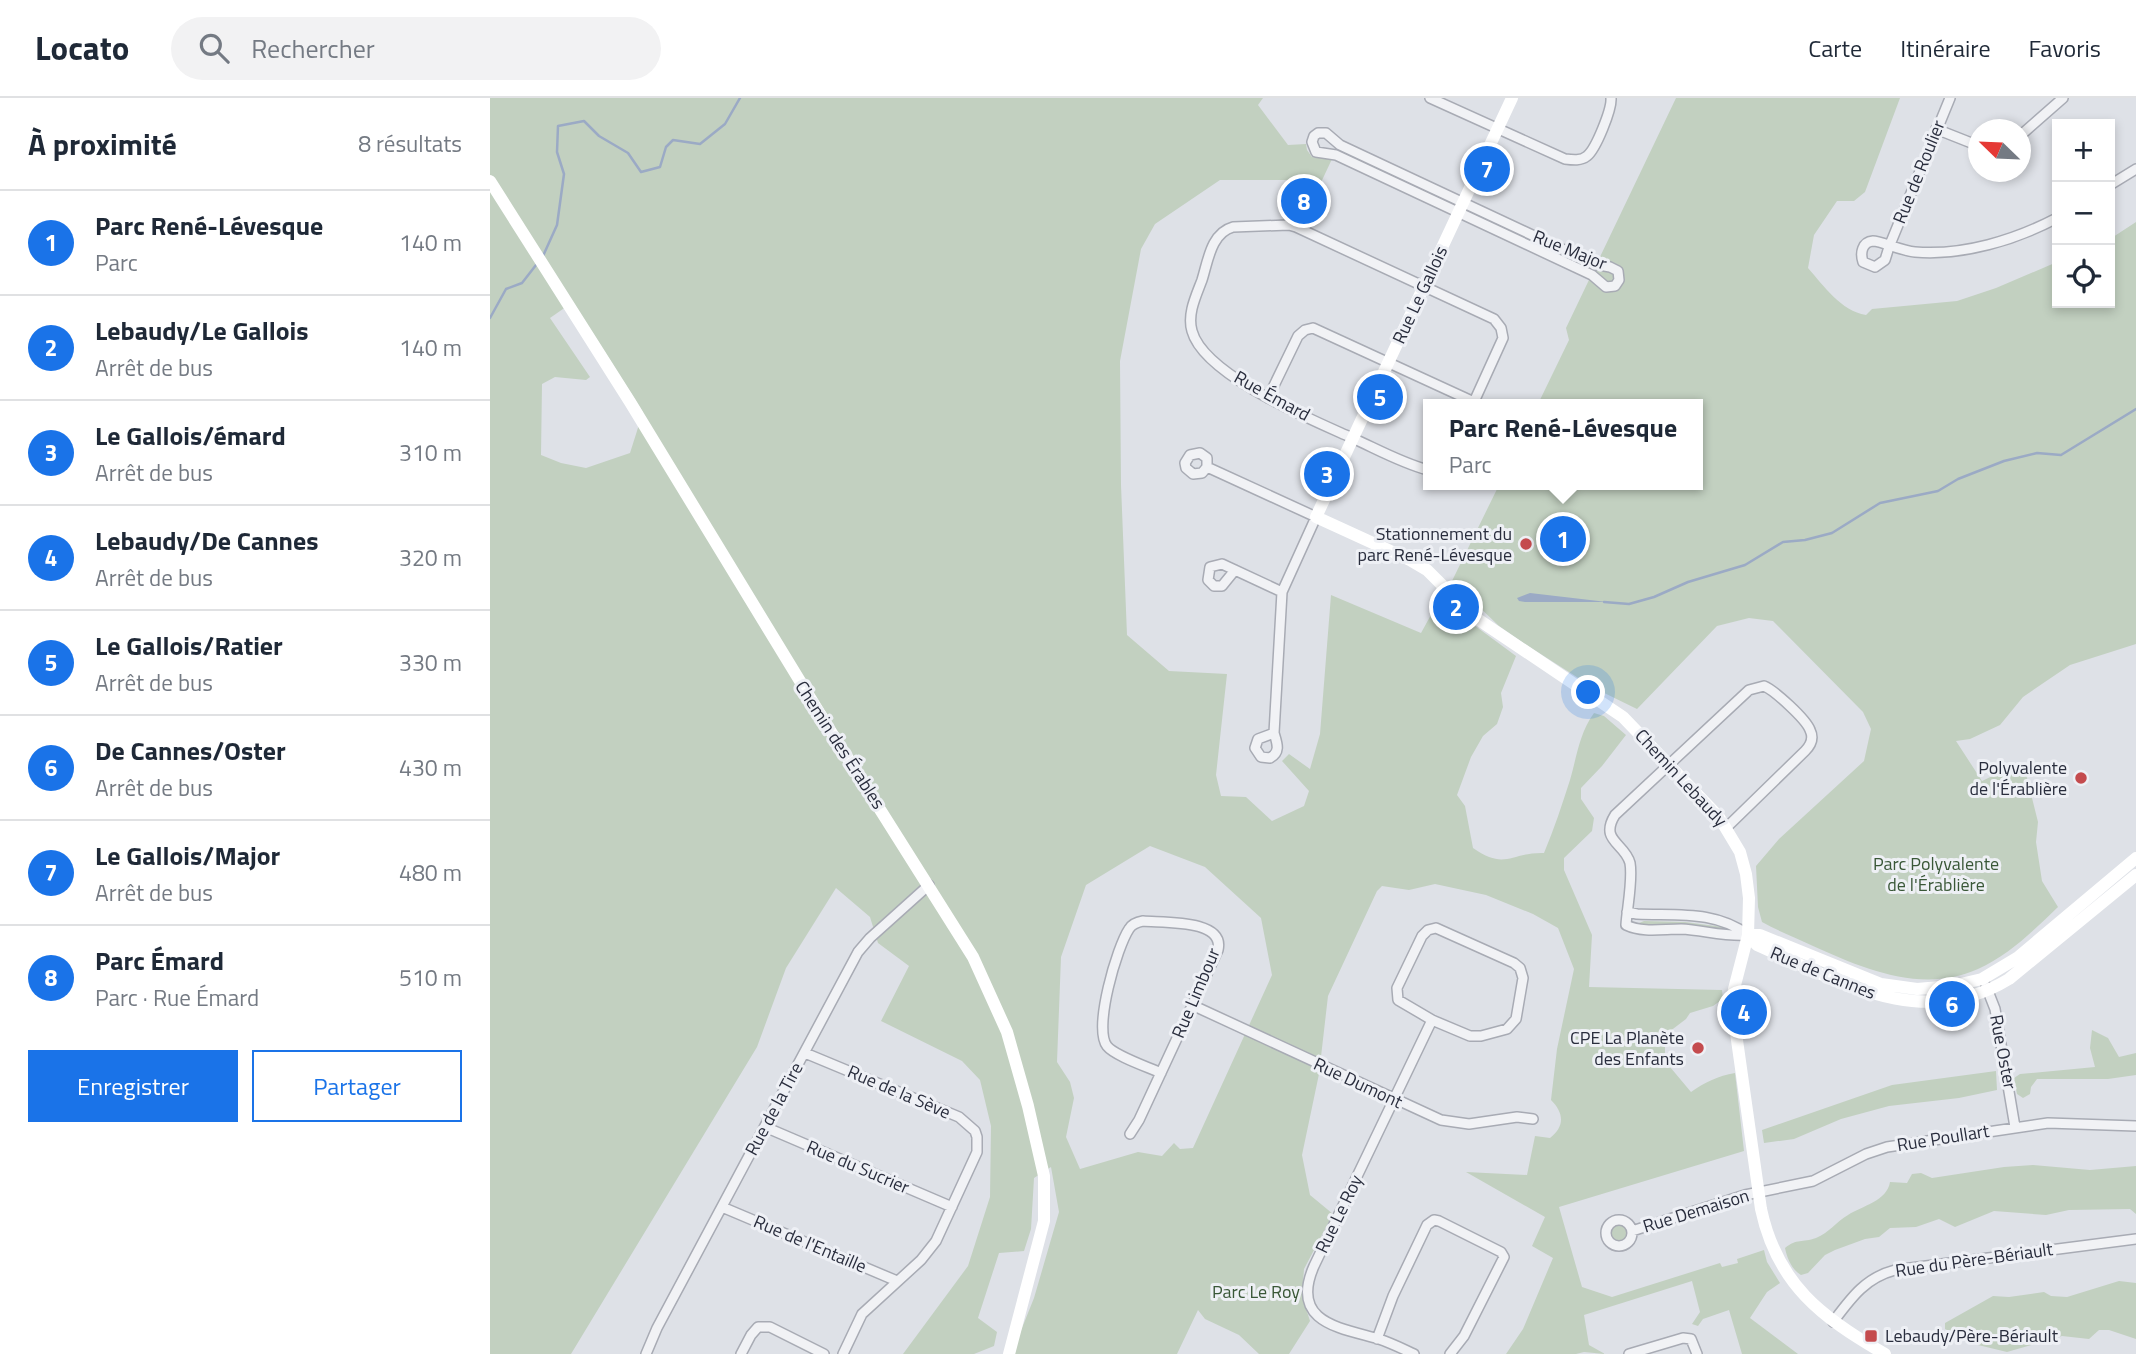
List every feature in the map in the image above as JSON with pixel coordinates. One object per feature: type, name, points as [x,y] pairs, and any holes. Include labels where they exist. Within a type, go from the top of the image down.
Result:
[{"type":"street","points":[[1430,98],[1565,159],[1581,160],[1591,152],[1611,107],[1611,98]]},
{"type":"street","name":"Rue Le Gallois","points":[[1274,733],[1282,592],[1511,98]]},
{"type":"street","name":"Rue de Roulier","points":[[1950,98],[1889,247],[1917,253],[1959,250],[2001,241],[2052,220]]},
{"type":"street","points":[[2031,126],[2063,98]]},
{"type":"street","points":[[1936,129],[1968,142]]},
{"type":"street","name":"Rue Major","points":[[1461,208],[1340,145],[1326,133],[1318,132],[1312,139],[1316,152],[1336,155],[1461,208],[1594,264],[1614,268],[1618,271],[1619,280],[1615,286],[1605,287],[1592,275],[1461,208]]},
{"type":"street","points":[[2115,182],[2136,169]]},
{"type":"street","name":"Chemin des Érables","points":[[490,181],[973,957],[1007,1032],[1044,1176],[1044,1222],[1009,1354]]},
{"type":"street","name":"Rue Émard","points":[[1423,468],[1268,398],[1221,366],[1198,344],[1192,331],[1191,315],[1213,245],[1227,229],[1289,225],[1424,287]]},
{"type":"street","points":[[1424,287],[1494,319],[1502,328],[1501,344],[1476,399]]},
{"type":"street","points":[[1268,398],[1294,342],[1304,330],[1319,330],[1465,399]]},
{"type":"street","name":"Chemin Lebaudy","points":[[1207,467],[1410,559],[1427,570],[1441,581],[1472,616],[1623,717],[1727,827],[1740,852],[1749,898],[1748,935],[1732,1005],[1766,1229],[1781,1264],[1803,1296],[1833,1322],[1885,1354]]},
{"type":"street","points":[[1234,570],[1282,592]]},
{"type":"street","points":[[1727,827],[1809,747],[1811,733],[1807,725],[1772,690],[1764,686],[1754,687],[1615,815],[1610,824],[1610,834],[1629,863],[1626,925],[1635,929],[1681,929],[1735,936],[1748,935]]},
{"type":"street","name":"Rue de Cannes","points":[[1748,935],[1756,945],[1852,988],[1878,996],[1909,1002],[1962,998],[1985,984],[2136,858]]},
{"type":"street","name":"Rue de Cannes","points":[[1985,984],[2027,966],[2136,875]]},
{"type":"street","name":"Rue de la Tire","points":[[646,1354],[657,1328],[858,952],[929,885]]},
{"type":"street","points":[[1627,912],[1637,915],[1701,915],[1736,926],[1748,935]]},
{"type":"street","name":"Rue Limbour","points":[[1130,1134],[1161,1073],[1219,945],[1212,930],[1143,921],[1133,924],[1127,932],[1106,988],[1102,1034],[1109,1048],[1161,1073]]},
{"type":"street","points":[[1427,930],[1440,930],[1514,963],[1522,972],[1516,1019],[1507,1029],[1476,1037],[1432,1020],[1404,1006],[1396,996],[1397,988],[1427,930]]},
{"type":"street","name":"Rue Oster","points":[[1985,984],[1995,1009],[2015,1127]]},
{"type":"street","name":"Rue Dumont","points":[[1192,1005],[1440,1120],[1460,1124],[1517,1117],[1532,1119]]},
{"type":"street","name":"Rue Le Roy","points":[[1414,1354],[1322,1321],[1310,1301],[1308,1287],[1314,1266],[1432,1020]]},
{"type":"street","name":"Rue de la Sève","points":[[805,1053],[958,1117],[971,1126],[978,1137],[977,1152],[928,1253],[862,1314],[843,1354]]},
{"type":"street","name":"Rue Poullart","points":[[1759,1192],[1812,1181],[1887,1147],[2055,1123],[2136,1126]]},
{"type":"street","name":"Rue du Sucrier","points":[[765,1127],[952,1207]]},
{"type":"street","name":"Rue Demaison","points":[[1632,1231],[1759,1192]]},
{"type":"street","name":"Rue de l'Entaille","points":[[722,1206],[897,1281]]},
{"type":"street","points":[[1377,1339],[1393,1296],[1427,1225],[1434,1220],[1502,1252],[1504,1257],[1464,1336],[1450,1354]]},
{"type":"street","name":"Rue du Père-Bériault","points":[[1833,1322],[1862,1287],[1877,1276],[1895,1270],[2136,1239]]},
{"type":"street","points":[[741,1354],[758,1327],[770,1327],[824,1354]]},
{"type":"street","points":[[1629,1354],[1683,1338],[1691,1339],[1697,1354]]},
{"type":"green space","name":"Parc Le Roy","points":[[490,98],[1263,98],[1258,105],[1288,145],[1306,144],[1312,157],[1332,159],[1301,225],[1292,222],[1299,180],[1220,180],[1155,224],[1141,249],[1120,361],[1121,485],[1127,635],[1169,671],[1227,674],[1216,775],[1221,796],[1246,797],[1272,821],[1304,806],[1309,791],[1282,761],[1289,754],[1310,769],[1320,734],[1331,595],[1421,633],[1442,595],[1463,617],[1516,656],[1501,693],[1503,707],[1497,724],[1483,736],[1471,757],[1457,795],[1465,806],[1473,848],[1484,855],[1508,859],[1544,853],[1582,737],[1594,713],[1604,716],[1626,735],[1581,788],[1581,799],[1594,818],[1592,831],[1564,858],[1564,870],[1592,935],[1589,987],[1722,990],[1723,999],[1713,1006],[1690,1013],[1665,1035],[1665,1061],[1691,1092],[1712,1080],[1735,1073],[1744,1151],[1559,1207],[1582,1287],[1612,1297],[1720,1263],[1722,1267],[1738,1263],[1737,1259],[1764,1250],[1767,1262],[1780,1283],[1767,1292],[1750,1318],[1798,1354],[1742,1354],[1729,1310],[1703,1319],[1698,1326],[1692,1324],[1700,1312],[1692,1281],[1584,1315],[1589,1345],[1605,1354],[1506,1354],[1523,1329],[1553,1258],[1532,1246],[1545,1217],[1466,1172],[1527,1175],[1535,1136],[1550,1138],[1558,1129],[1561,1119],[1551,1100],[1557,1049],[1574,969],[1558,928],[1533,914],[1486,895],[1435,884],[1409,890],[1382,886],[1377,891],[1328,996],[1319,1074],[1302,1155],[1310,1195],[1333,1214],[1304,1269],[1302,1296],[1310,1321],[1289,1354],[1259,1354],[1239,1335],[1205,1319],[1198,1310],[1177,1354],[1015,1354],[1016,1343],[1034,1298],[1059,1212],[1051,1167],[1034,1178],[1031,1229],[1024,1251],[999,1253],[978,1318],[997,1332],[994,1346],[974,1354],[903,1354],[968,1266],[990,1197],[991,1126],[980,1080],[962,1061],[881,1021],[909,966],[878,943],[870,917],[836,888],[786,968],[757,1047],[571,1354],[490,1354]],"holes":[[[573,302],[643,412],[630,453],[586,468],[561,463],[541,455],[542,384],[555,377],[586,380],[590,377],[550,318]],[[1150,846],[1205,867],[1261,918],[1272,975],[1193,1148],[1180,1149],[1174,1143],[1162,1156],[1138,1152],[1080,1169],[1066,1137],[1074,1098],[1070,1082],[1057,1062],[1061,957],[1086,885]]]},
{"type":"green space","name":"Parc Polyvalente de l'Érablière","points":[[1676,98],[1900,98],[1865,192],[1854,201],[1837,201],[1814,235],[1808,268],[1834,297],[1857,313],[1866,315],[1872,309],[1957,301],[2052,264],[2052,308],[2115,308],[2115,236],[2136,222],[2136,644],[2070,665],[2023,697],[2000,725],[1970,739],[1956,741],[1982,781],[2003,771],[2024,766],[2038,822],[2036,842],[2042,881],[2058,907],[2000,957],[1957,976],[1915,979],[1894,976],[1832,955],[1762,922],[1758,907],[1756,866],[1779,839],[1864,761],[1871,729],[1863,712],[1773,621],[1749,618],[1717,626],[1637,709],[1594,688],[1525,644],[1499,626],[1452,581],[1497,490],[1703,490],[1703,399],[1540,399],[1569,340],[1566,328]]},
{"type":"green space","points":[[1685,922],[1725,929],[1639,923]]},
{"type":"green space","points":[[2092,1030],[2108,1038],[2119,1057],[2136,1053],[2136,1075],[2108,1079],[2037,1079],[2030,1094],[2023,1098],[2017,1094],[2014,1078],[2020,1074],[2095,1067],[2090,1048]]},
{"type":"green space","points":[[1996,1071],[1997,1090],[1959,1098],[1889,1106],[1841,1119],[1794,1139],[1764,1143],[1762,1130],[1892,1085]]},
{"type":"green space","points":[[2033,1165],[2090,1170],[2136,1166],[2136,1214],[2130,1209],[2069,1210],[2046,1215],[1994,1211],[1955,1227],[1939,1219],[1916,1227],[1890,1228],[1879,1237],[1835,1250],[1825,1255],[1808,1273],[1801,1275],[1787,1256],[1785,1248],[1789,1245],[1825,1233],[1848,1215],[1879,1198],[1888,1189],[1890,1182],[1907,1183],[1912,1174],[1921,1173],[1932,1178]]},
{"type":"green space","points":[[1619,1224],[1625,1227],[1628,1233],[1625,1239],[1619,1242],[1613,1239],[1610,1233],[1613,1227]]},
{"type":"green space","points":[[2119,1281],[2136,1283],[2136,1339],[2109,1330],[2099,1330],[2089,1339],[2062,1336],[2007,1352],[1978,1345],[1945,1329],[1945,1323],[1993,1296],[2009,1297],[2044,1292],[2051,1296],[2067,1297]]},
{"type":"water","points":[[1530,593],[1607,602],[1525,602],[1517,598]]},
{"type":"waterway","points":[[543,256],[557,225],[564,174],[557,152],[558,126],[584,121],[599,136],[628,153],[641,172],[660,167],[666,147],[673,140],[700,144],[725,124],[740,98]]},
{"type":"waterway","points":[[490,318],[506,289],[522,283],[536,265]]},
{"type":"waterway","points":[[1604,602],[1629,604],[1745,565],[1783,542],[1832,533],[1880,503],[1938,491],[1958,479],[2004,461],[2037,453],[2061,455],[2136,409]]},
{"type":"place","name":"Le Gallois/Major","points":[[1487,169]]},
{"type":"place","name":"Parc Émard","points":[[1304,201]]},
{"type":"place","name":"Le Gallois/Ratier","points":[[1380,397]]},
{"type":"place","name":"Le Gallois/émard","points":[[1327,474]]},
{"type":"place","name":"Parc René-Lévesque","points":[[1563,539]]},
{"type":"place","name":"Stationnement du parc René-Lévesque","points":[[1526,544]]},
{"type":"place","name":"Lebaudy/Le Gallois","points":[[1456,607]]},
{"type":"place","name":"Polyvalente de l'Érablière","points":[[2081,778]]},
{"type":"place","name":"De Cannes/Oster","points":[[1952,1004]]},
{"type":"place","name":"Lebaudy/De Cannes","points":[[1744,1012]]},
{"type":"place","name":"CPE La Planète des Enfants","points":[[1698,1048]]},
{"type":"place","name":"Lebaudy/Père-Bériault","points":[[1871,1336]]}]
